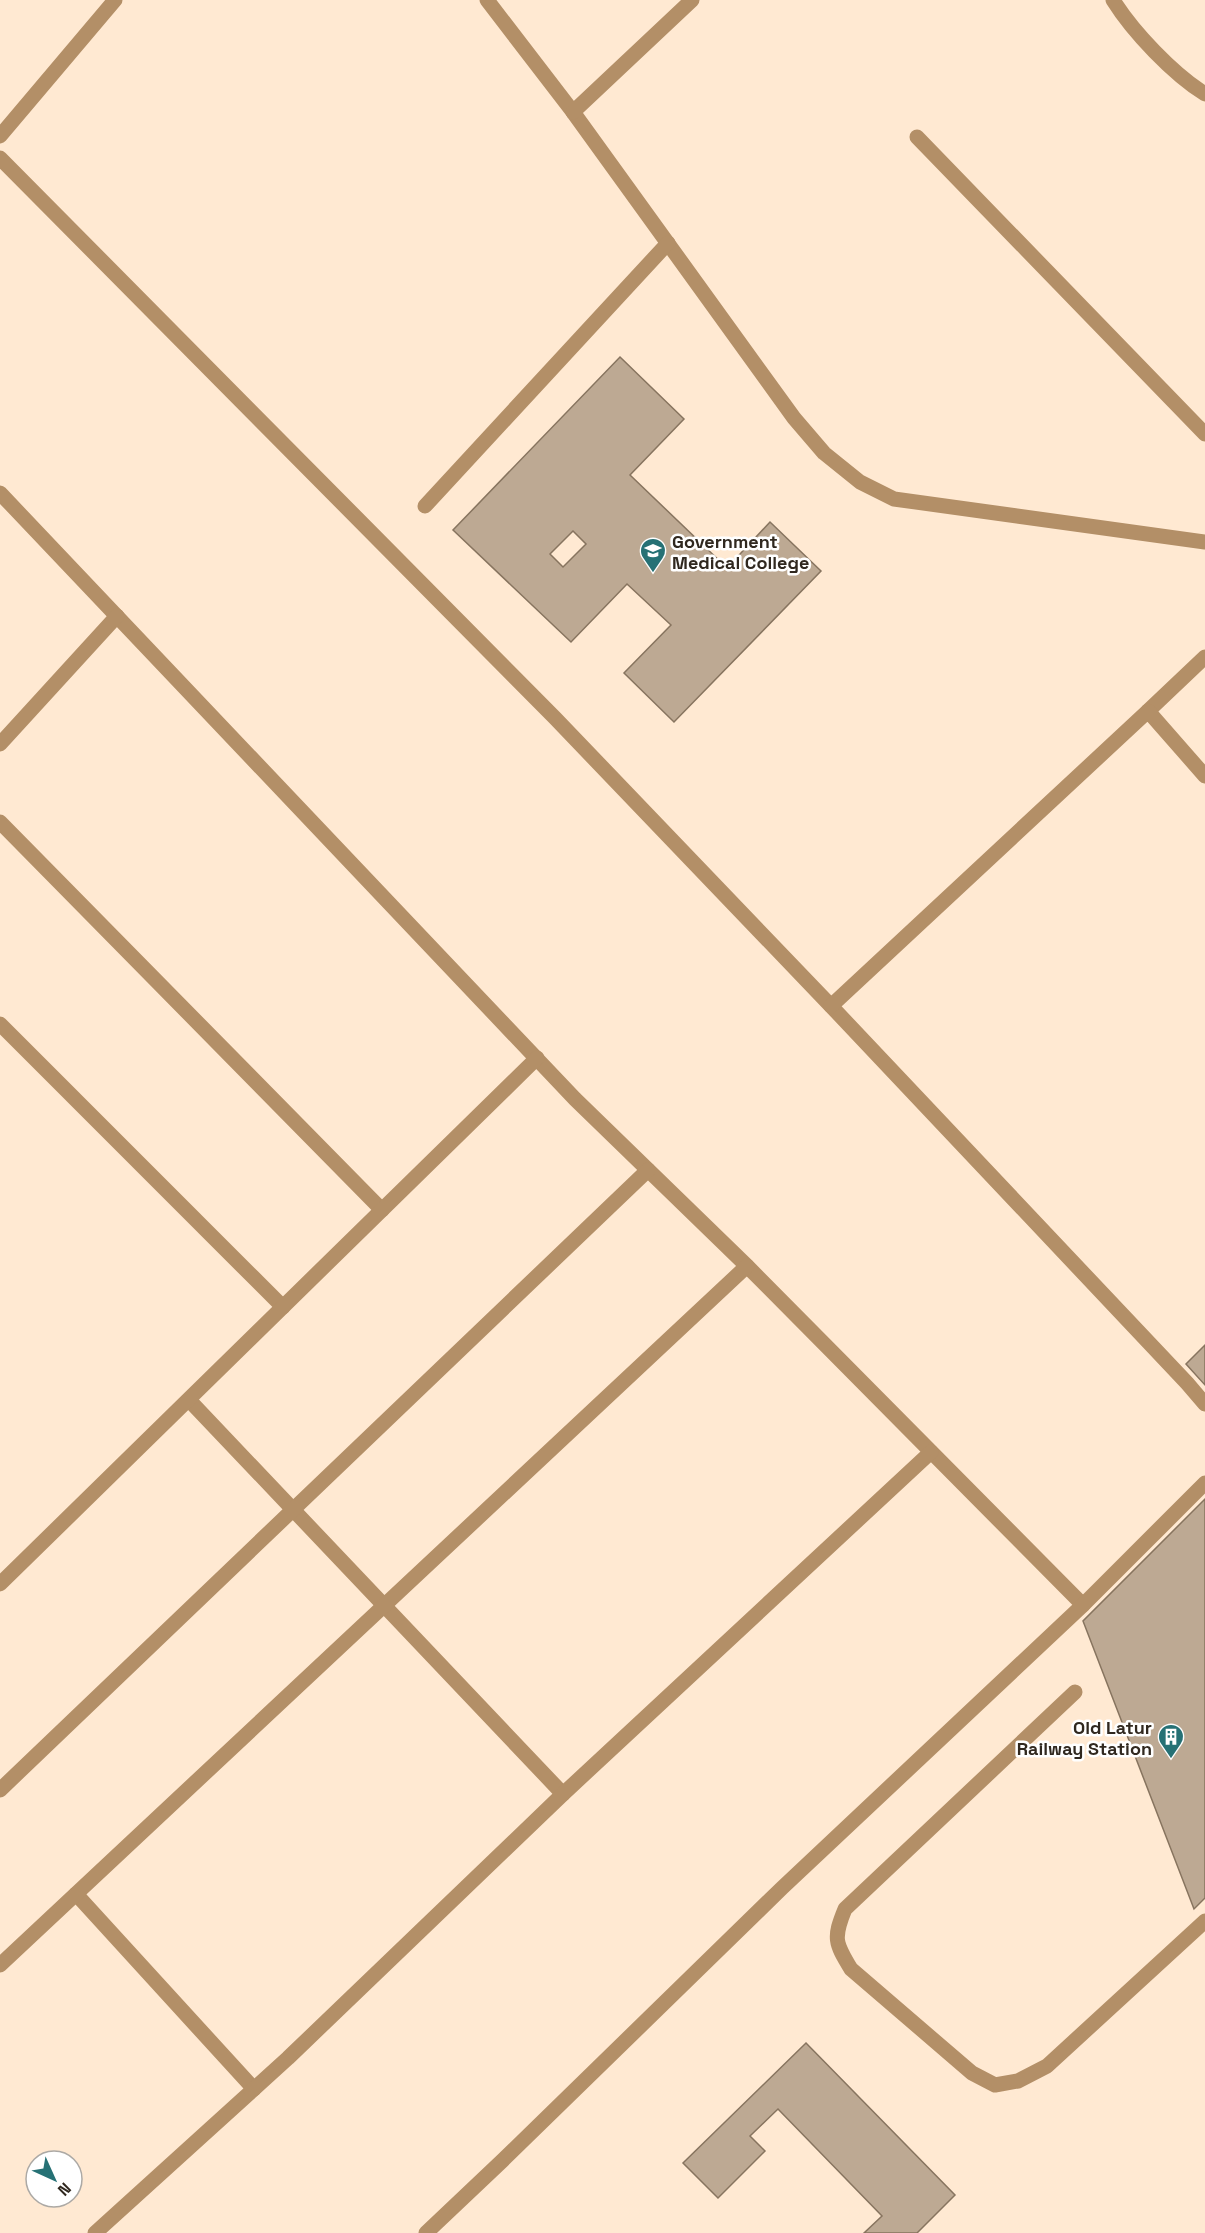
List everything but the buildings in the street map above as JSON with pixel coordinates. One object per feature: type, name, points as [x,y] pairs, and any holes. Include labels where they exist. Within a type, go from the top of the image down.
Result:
[{"type":"street","points":[[0,136],[115,0]]},
{"type":"street","points":[[487,0],[573,112],[794,418],[824,453],[860,482],[894,500],[1205,542]]},
{"type":"street","points":[[573,112],[692,0]]},
{"type":"street","points":[[1113,0],[1133,27],[1188,83],[1205,94]]},
{"type":"street","points":[[917,137],[1205,434]]},
{"type":"street","points":[[0,159],[555,718],[831,1005],[1205,1404]]},
{"type":"street","points":[[425,506],[668,243]]},
{"type":"street","points":[[0,493],[575,1099],[747,1266],[1083,1605]]},
{"type":"street","points":[[0,744],[117,616]]},
{"type":"street","points":[[831,1005],[1205,657]]},
{"type":"street","points":[[1148,711],[1205,776]]},
{"type":"street","points":[[0,822],[382,1210]]},
{"type":"street","points":[[0,1024],[283,1307]]},
{"type":"street","points":[[0,1584],[537,1058]]},
{"type":"street","points":[[0,1790],[648,1170]]},
{"type":"street","points":[[0,1965],[747,1266]]},
{"type":"street","points":[[189,1400],[563,1794]]},
{"type":"street","points":[[95,2233],[254,2089],[563,1794],[931,1452]]},
{"type":"street","points":[[426,2233],[782,1888],[1083,1605],[1205,1483]]},
{"type":"street","points":[[1074,1692],[845,1909],[837,1927],[837,1947],[850,1969],[972,2073],[995,2085],[1018,2081],[1047,2066],[1205,1921]]},
{"type":"street","points":[[76,1894],[254,2089]]},
{"type":"place","name":"Government Medical College","points":[[653,574]]},
{"type":"place","name":"Old Latur Railway Station","points":[[1171,1760]]}]
